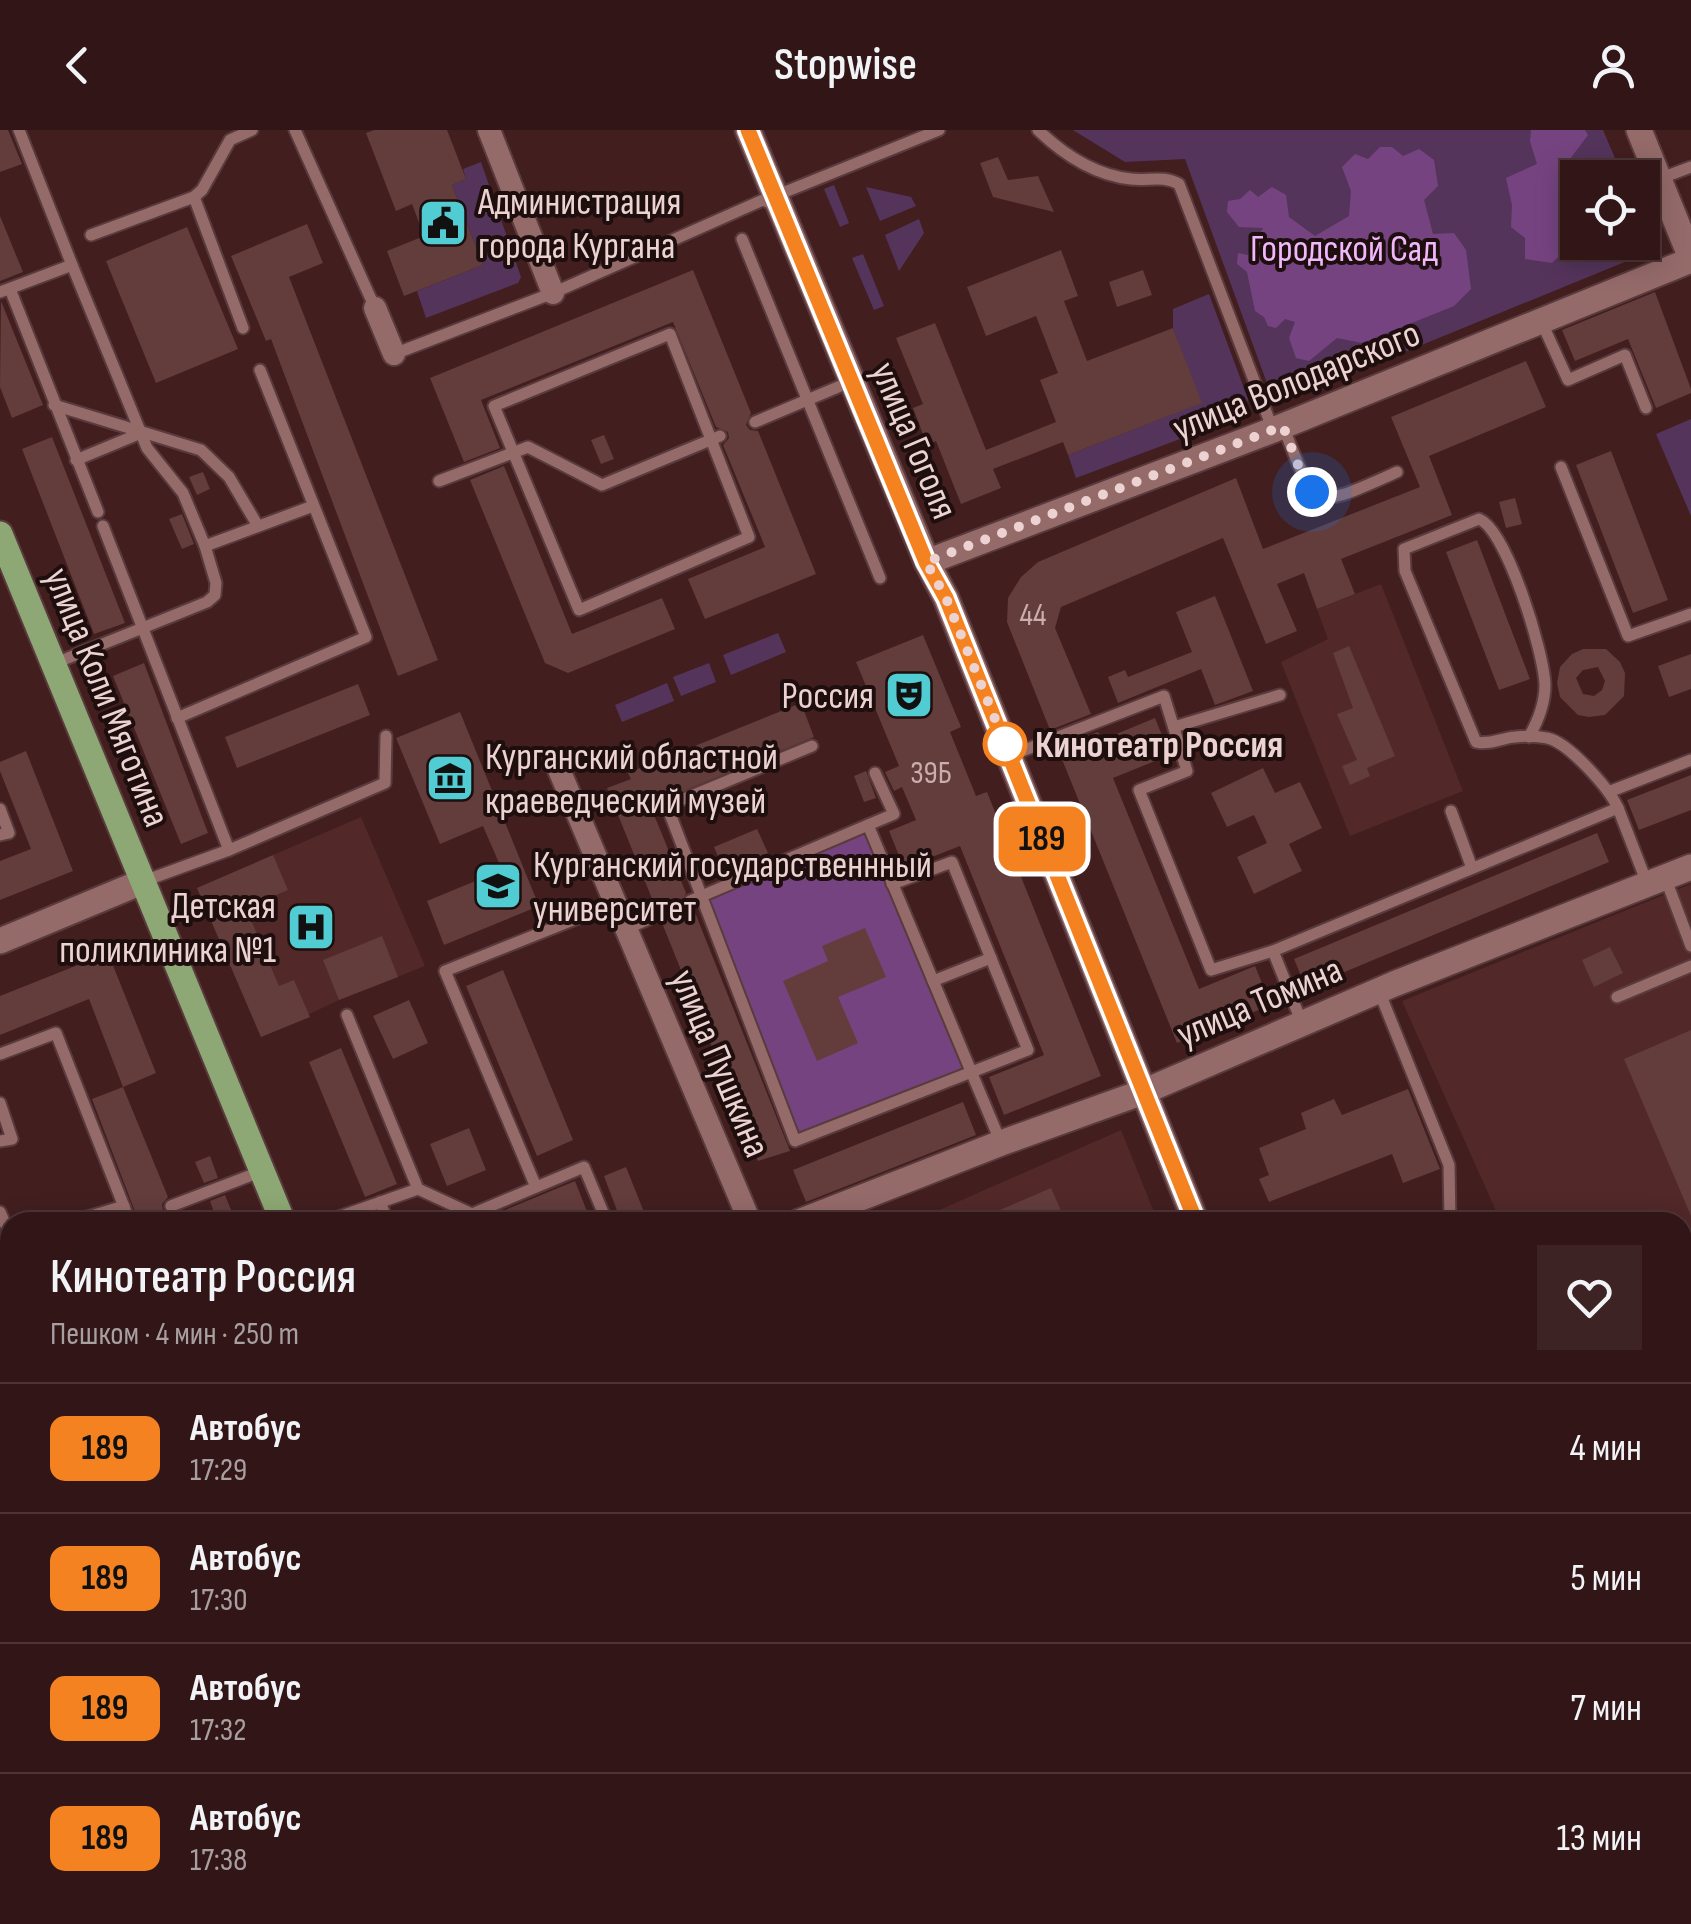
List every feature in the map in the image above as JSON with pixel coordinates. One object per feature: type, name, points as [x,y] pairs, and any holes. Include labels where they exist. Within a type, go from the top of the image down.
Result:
[{"type":"main road","name":"улица Коли Мяготина","points":[[0,534],[279,1212]]},
{"type":"street","points":[[489,130],[553,292]]},
{"type":"street","name":"улица Гоголя","points":[[748,130],[926,562],[946,598],[1192,1212]]},
{"type":"street","points":[[1639,130],[1651,160]]},
{"type":"street","points":[[1660,182],[1691,259]]},
{"type":"street","name":"улица Володарского","points":[[926,562],[1278,428],[1691,259]]},
{"type":"street","points":[[375,308],[394,354]]},
{"type":"street","name":"улица Пушкина","points":[[557,765],[746,1212]]},
{"type":"street","name":"улица Томина","points":[[825,1212],[1143,1092],[1379,990],[1691,867]]},
{"type":"street","points":[[0,941],[144,882]]},
{"type":"lane","points":[[19,130],[141,433],[183,493],[216,583],[215,595],[207,602],[53,664]]},
{"type":"lane","points":[[91,235],[194,197],[202,190],[230,140],[252,130]]},
{"type":"lane","points":[[295,130],[375,308]]},
{"type":"lane","points":[[394,354],[553,292],[763,200],[777,202],[939,130]]},
{"type":"lane","points":[[1038,130],[1058,150],[1088,167],[1130,179],[1170,179],[1179,184],[1278,428],[1312,492],[1335,499],[1396,472]]},
{"type":"lane","points":[[1660,179],[1691,167]]},
{"type":"lane","points":[[194,197],[243,328]]},
{"type":"lane","points":[[742,239],[880,578]]},
{"type":"lane","points":[[72,265],[5,290],[98,512]]},
{"type":"lane","points":[[1542,323],[1568,380],[1625,355],[1646,408]]},
{"type":"lane","points":[[670,334],[715,438],[749,536],[579,610],[512,453],[494,406],[670,334]]},
{"type":"lane","points":[[177,718],[366,637],[260,370]]},
{"type":"lane","points":[[755,422],[850,382]]},
{"type":"lane","points":[[54,405],[201,450],[229,477],[258,526]]},
{"type":"lane","points":[[76,460],[141,433]]},
{"type":"lane","points":[[439,481],[528,446],[602,485],[715,438]]},
{"type":"lane","points":[[1561,467],[1628,636],[1691,614]]},
{"type":"lane","points":[[205,546],[313,506]]},
{"type":"lane","points":[[1530,737],[1540,717],[1545,688],[1542,659],[1532,617],[1493,530],[1479,519],[1404,549],[1406,571],[1476,742],[1487,744],[1530,737],[1548,738],[1567,747],[1610,791],[1691,946]]},
{"type":"lane","points":[[103,526],[229,850]]},
{"type":"lane","points":[[1174,727],[1280,695]]},
{"type":"lane","points":[[1010,756],[1164,696],[1187,771],[1139,790],[1211,970],[1272,951],[1618,808]]},
{"type":"lane","points":[[144,882],[385,783],[386,736]]},
{"type":"lane","points":[[812,746],[667,806],[695,899],[795,1141],[1028,1050],[952,862],[892,884]]},
{"type":"lane","points":[[1610,791],[1691,760]]},
{"type":"lane","points":[[695,899],[894,814],[875,773]]},
{"type":"lane","points":[[0,810],[8,833],[0,835]]},
{"type":"lane","points":[[1451,811],[1472,868]]},
{"type":"lane","points":[[868,826],[1001,1143]]},
{"type":"lane","points":[[536,1186],[445,971],[616,903]]},
{"type":"lane","points":[[626,929],[658,914]]},
{"type":"lane","points":[[1272,951],[1302,1023]]},
{"type":"lane","points":[[933,981],[991,958]]},
{"type":"lane","points":[[1617,997],[1691,966]]},
{"type":"lane","points":[[1379,990],[1449,1166],[1450,1212]]},
{"type":"lane","points":[[347,1015],[418,1189],[468,1212]]},
{"type":"lane","points":[[0,1054],[56,1033],[127,1212]]},
{"type":"lane","points":[[0,1103],[12,1138],[0,1141]]},
{"type":"lane","points":[[477,1212],[584,1166],[603,1212]]},
{"type":"lane","points":[[171,1206],[262,1171]]},
{"type":"lane","points":[[352,1212],[418,1189]]},
{"type":"lane","points":[[380,1202],[384,1212]]},
{"type":"lane","points":[[104,1212],[124,1206]]},
{"type":"shaded area","points":[[1381,584],[1463,791],[1350,836],[1281,662],[1328,639],[1317,609]]},
{"type":"shaded area","name":"Детская поликлиника №1","points":[[361,817],[425,966],[261,1037],[197,888]]},
{"type":"shaded area","points":[[1691,884],[1691,1212],[1497,1212],[1402,1001]]},
{"type":"shaded area","points":[[1121,1130],[1154,1212],[935,1212]]},
{"type":"green space","name":"Городской Сад","points":[[1073,130],[1603,130],[1616,160],[1560,160],[1560,260],[1630,260],[1275,405],[1185,159],[1125,162]]},
{"type":"green space","points":[[1531,130],[1585,130],[1588,135],[1569,160],[1560,160],[1560,255],[1552,263],[1525,259],[1525,238],[1511,227],[1512,205],[1506,178],[1537,164]]},
{"type":"green space","points":[[1380,147],[1392,147],[1403,156],[1419,149],[1434,160],[1438,186],[1424,200],[1433,234],[1454,233],[1466,250],[1471,289],[1454,306],[1362,343],[1337,338],[1309,361],[1296,358],[1289,338],[1295,322],[1285,319],[1276,328],[1268,326],[1255,311],[1247,272],[1237,264],[1238,253],[1248,255],[1263,228],[1239,227],[1227,212],[1228,201],[1240,199],[1250,190],[1258,197],[1272,187],[1286,195],[1289,217],[1315,236],[1349,216],[1351,191],[1342,167],[1355,154],[1368,159]]},
{"type":"green space","points":[[481,162],[521,277],[518,283],[426,318],[417,291],[483,265],[452,185],[466,179],[463,169]]},
{"type":"green space","points":[[834,185],[849,223],[840,227],[824,189]]},
{"type":"green space","points":[[866,187],[911,197],[916,206],[880,221]]},
{"type":"green space","points":[[919,219],[924,233],[899,271],[885,235]]},
{"type":"green space","points":[[863,254],[884,306],[874,310],[852,258]]},
{"type":"green space","points":[[1209,294],[1248,399],[1244,415],[1076,478],[1068,455],[1201,403],[1173,328],[1173,309]]},
{"type":"green space","points":[[1691,419],[1691,516],[1656,434]]},
{"type":"green space","points":[[778,633],[786,652],[731,675],[723,655]]},
{"type":"green space","points":[[709,663],[716,682],[681,696],[673,677]]},
{"type":"green space","points":[[667,683],[674,701],[622,722],[615,705]]},
{"type":"green space","points":[[866,832],[964,1068],[798,1133],[708,901]]},
{"type":"building","points":[[0,130],[8,130],[22,164],[0,172]]},
{"type":"building","name":"Администрация города Кургана","points":[[447,130],[466,179],[452,185],[483,265],[404,296],[387,251],[424,236],[412,204],[396,211],[366,133]]},
{"type":"building","points":[[998,157],[1008,180],[1038,176],[1054,212],[993,197],[980,163]]},
{"type":"building","points":[[0,216],[23,272],[0,281]]},
{"type":"building","points":[[307,224],[323,263],[289,277],[438,660],[398,676],[271,339],[266,341],[231,256]]},
{"type":"building","points":[[187,227],[238,349],[156,383],[106,261]]},
{"type":"building","points":[[1061,250],[1078,296],[1064,301],[1087,361],[1173,328],[1202,403],[1068,455],[1063,442],[993,469],[1001,488],[961,504],[936,441],[927,445],[913,408],[923,404],[896,338],[935,323],[986,450],[1056,422],[1040,380],[1058,373],[1036,316],[986,336],[967,287]]},
{"type":"building","points":[[693,270],[751,413],[746,425],[758,431],[816,574],[705,619],[688,579],[765,547],[723,445],[729,438],[728,432],[716,427],[673,322],[481,400],[500,448],[464,462],[430,378]]},
{"type":"building","points":[[1143,270],[1152,295],[1117,307],[1109,282]]},
{"type":"building","points":[[1655,292],[1691,389],[1691,393],[1656,408],[1628,339],[1575,361],[1562,330]]},
{"type":"building","points":[[1,301],[43,405],[12,418],[0,387]]},
{"type":"building","points":[[1526,361],[1546,407],[1429,456],[1452,515],[1341,559],[1355,594],[1317,609],[1304,573],[1277,584],[1297,631],[1266,644],[1223,538],[1061,607],[1055,628],[1091,714],[1050,730],[1007,622],[1008,598],[1021,577],[1038,562],[1236,478],[1263,549],[1420,487],[1391,417]]},
{"type":"building","points":[[604,435],[614,459],[601,464],[591,440]]},
{"type":"building","points":[[52,437],[125,623],[94,634],[22,449]]},
{"type":"building","points":[[1611,451],[1668,600],[1633,613],[1576,465]]},
{"type":"building","points":[[504,466],[572,634],[662,598],[675,629],[568,673],[545,663],[470,480]]},
{"type":"building","points":[[203,472],[210,489],[197,495],[189,477]]},
{"type":"building","points":[[1515,498],[1522,524],[1506,528],[1499,502]]},
{"type":"building","points":[[182,514],[194,544],[182,549],[169,519]]},
{"type":"building","points":[[1477,540],[1530,679],[1499,690],[1446,552]]},
{"type":"building","points":[[1215,596],[1253,691],[1215,705],[1201,669],[1118,703],[1108,677],[1125,670],[1128,677],[1192,652],[1176,612]]},
{"type":"building","points":[[923,635],[961,727],[950,732],[976,796],[987,792],[1101,1076],[1004,1115],[989,1077],[1044,1055],[960,846],[904,868],[889,831],[916,820],[902,787],[894,791],[885,772],[899,766],[856,662]]},
{"type":"building","points":[[1349,646],[1395,756],[1367,768],[1370,776],[1350,785],[1342,766],[1357,760],[1337,714],[1353,708],[1333,653]]},
{"type":"building","points":[[1583,649],[1606,649],[1620,662],[1625,673],[1624,696],[1605,715],[1578,715],[1560,697],[1560,667]],"holes":[[[1598,667],[1605,681],[1594,696],[1583,694],[1576,678],[1583,670]]]},
{"type":"building","points":[[1691,654],[1691,689],[1669,697],[1658,666]]},
{"type":"building","points":[[144,663],[208,833],[181,844],[113,676]]},
{"type":"building","points":[[358,684],[370,715],[237,768],[225,737]]},
{"type":"building","points":[[801,703],[814,737],[650,805],[686,893],[681,904],[694,910],[790,1151],[758,1161],[662,923],[667,912],[655,906],[607,788],[631,779],[628,773]]},
{"type":"building","points":[[460,712],[539,906],[444,945],[427,901],[502,870],[483,826],[440,844],[396,738]]},
{"type":"building","points":[[1155,718],[1170,755],[1113,778],[1199,989],[1255,966],[1271,1005],[1177,1043],[1057,747],[1098,732],[1102,740]]},
{"type":"building","points":[[26,751],[73,871],[0,900],[0,861],[31,849],[0,771],[0,762]]},
{"type":"building","points":[[1263,768],[1275,793],[1300,782],[1322,828],[1289,844],[1302,871],[1254,894],[1237,857],[1267,843],[1254,815],[1227,827],[1211,793]]},
{"type":"building","points":[[866,771],[876,798],[864,802],[854,776]]},
{"type":"building","points":[[1691,775],[1691,810],[1639,830],[1627,800]]},
{"type":"building","points":[[757,829],[768,853],[724,871],[714,847]]},
{"type":"building","points":[[1597,833],[1609,862],[1306,988],[1294,959]]},
{"type":"building","points":[[273,855],[288,890],[246,908],[279,986],[294,980],[310,1017],[261,1037],[197,888]]},
{"type":"building","points":[[865,928],[886,977],[838,997],[858,1043],[817,1061],[783,981],[828,961],[822,946]]},
{"type":"building","points":[[382,936],[398,977],[339,1000],[323,960]]},
{"type":"building","points":[[1610,947],[1623,973],[1594,987],[1582,960]]},
{"type":"building","points":[[108,953],[156,1073],[123,1087],[89,999],[0,1035],[0,996]]},
{"type":"building","points":[[503,970],[573,1140],[537,1156],[466,986]]},
{"type":"building","points":[[409,1000],[428,1043],[393,1059],[373,1016]]},
{"type":"building","points":[[1691,1030],[1691,1212],[1689,1212],[1624,1059]]},
{"type":"building","points":[[341,1048],[397,1184],[365,1197],[309,1062]]},
{"type":"building","points":[[123,1087],[168,1197],[162,1204],[168,1212],[135,1212],[92,1099]]},
{"type":"building","points":[[1408,1089],[1440,1169],[1403,1183],[1392,1154],[1269,1202],[1259,1179],[1269,1175],[1259,1148],[1306,1129],[1301,1113],[1334,1099],[1342,1115]]},
{"type":"building","points":[[963,1102],[976,1135],[806,1202],[793,1170]]},
{"type":"building","points":[[469,1128],[486,1170],[447,1186],[430,1144]]},
{"type":"building","points":[[210,1156],[218,1178],[204,1183],[195,1162]]},
{"type":"building","points":[[626,1167],[644,1212],[618,1212],[604,1176]]},
{"type":"building","points":[[575,1181],[587,1212],[500,1212]]},
{"type":"building","points":[[1051,1188],[1062,1212],[995,1212]]},
{"type":"building","points":[[225,1195],[232,1212],[214,1212],[210,1201]]},
{"type":"bus line","name":"189","points":[[748,130],[926,562],[946,598],[1192,1212]]},
{"type":"place","name":"Администрация города Кургана","points":[[443,223]]},
{"type":"place","name":"Россия","points":[[909,695]]},
{"type":"place","name":"Кинотеатр Россия","points":[[1005,744]]},
{"type":"place","name":"Курганский областной краеведческий музей","points":[[450,778]]},
{"type":"place","name":"Курганский государственнный университет","points":[[498,886]]},
{"type":"place","name":"Детская поликлиника №1","points":[[311,927]]},
{"type":"route","points":[[1005,744],[1010,756],[946,598],[926,562],[1283,426],[1312,492]]}]
